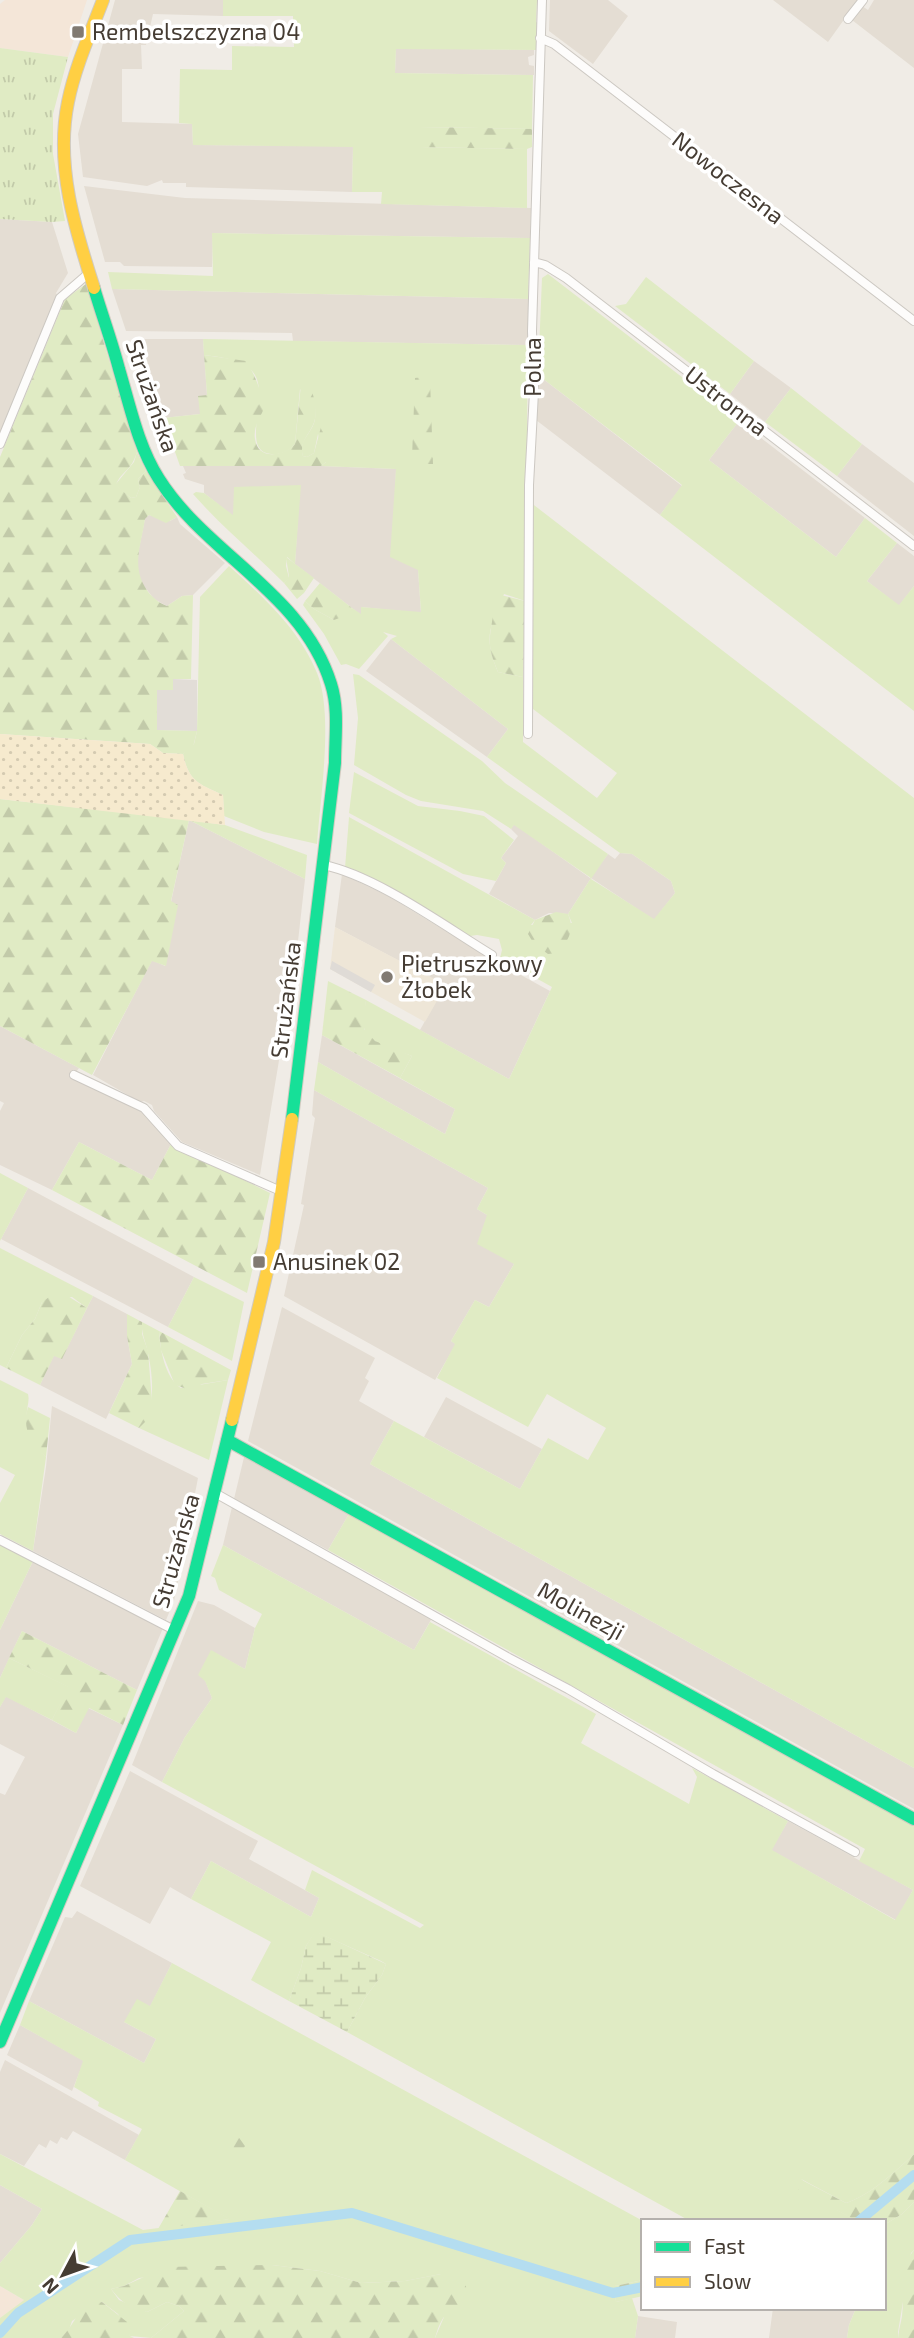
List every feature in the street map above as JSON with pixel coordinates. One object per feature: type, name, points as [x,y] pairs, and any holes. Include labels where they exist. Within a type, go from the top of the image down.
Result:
[{"type":"main road","name":"Strużańska","points":[[0,2042],[189,1596],[274,1242],[283,1192],[335,764],[331,685],[318,653],[299,624],[275,597],[188,518],[165,488],[144,451],[89,273],[68,190],[64,122],[71,87],[103,0]]},
{"type":"main road","name":"Molinezji","points":[[227,1440],[914,1819]]},
{"type":"street","name":"Polna","points":[[528,734],[527,631],[534,392],[534,262],[542,0]]},
{"type":"street","points":[[848,19],[863,0]]},
{"type":"street","name":"Nowoczesna","points":[[540,38],[555,44],[914,321]]},
{"type":"street","name":"Ustronna","points":[[534,262],[545,265],[566,278],[914,546]]},
{"type":"street","points":[[0,444],[60,298],[89,273]]},
{"type":"street","points":[[323,865],[393,894],[492,955]]},
{"type":"street","points":[[74,1075],[144,1108],[178,1146],[283,1192]]},
{"type":"street","points":[[215,1493],[580,1695],[713,1774],[855,1852]]},
{"type":"street","points":[[0,1540],[174,1630]]},
{"type":"shaded area","points":[[5,0],[87,0],[68,57],[0,48],[0,4]]},
{"type":"shaded area","points":[[115,0],[223,0],[223,16],[153,14],[146,45],[141,45],[142,69],[122,69],[122,122],[192,124],[193,145],[353,146],[352,192],[186,187],[186,183],[163,183],[162,180],[147,186],[83,177],[78,134]]},
{"type":"shaded area","points":[[550,0],[608,0],[628,16],[593,64],[549,31]]},
{"type":"shaded area","points":[[773,0],[858,0],[828,42]]},
{"type":"shaded area","points":[[874,0],[914,0],[914,68],[852,20],[862,6],[868,10]]},
{"type":"shaded area","points":[[396,48],[534,50],[534,55],[528,57],[529,65],[534,66],[534,75],[395,73]]},
{"type":"shaded area","points":[[84,186],[185,198],[531,208],[530,238],[213,233],[212,267],[124,266],[120,262],[105,262]]},
{"type":"shaded area","points":[[0,219],[52,222],[68,273],[56,293],[58,297],[0,434]]},
{"type":"shaded area","points":[[112,289],[528,299],[528,345],[293,341],[292,333],[126,331]]},
{"type":"shaded area","points":[[134,339],[203,339],[207,395],[200,414],[163,418]]},
{"type":"shaded area","points":[[754,361],[791,388],[765,422],[730,394]]},
{"type":"shaded area","points":[[538,375],[682,486],[660,515],[536,420]]},
{"type":"shaded area","points":[[739,421],[865,518],[836,557],[709,460]]},
{"type":"shaded area","points":[[862,444],[914,483],[914,536],[837,476]]},
{"type":"shaded area","points":[[183,466],[396,469],[395,502],[418,569],[421,613],[361,607],[361,615],[295,564],[300,485],[233,516],[204,493],[204,485],[185,479]]},
{"type":"shaded area","points":[[149,515],[170,521],[177,517],[180,524],[225,563],[193,595],[182,596],[167,606],[154,599],[141,582],[138,572],[137,558],[145,519]]},
{"type":"shaded area","points":[[897,543],[914,556],[914,586],[899,606],[867,581]]},
{"type":"shaded area","points":[[391,639],[508,729],[487,757],[366,671]]},
{"type":"shaded area","points":[[173,679],[197,680],[197,731],[157,730],[157,690]]},
{"type":"shaded area","points":[[189,820],[305,879],[296,959],[291,960],[289,968],[294,970],[260,1175],[182,1142],[154,1111],[152,1105],[140,1102],[93,1075],[152,960],[165,966],[171,902]]},
{"type":"shaded area","points":[[514,824],[590,878],[608,854],[615,859],[620,853],[632,854],[671,881],[675,893],[654,920],[591,878],[568,914],[549,913],[535,920],[489,894],[506,863],[501,858],[518,836],[511,829]]},
{"type":"shaded area","points":[[342,874],[390,897],[550,991],[509,1079],[420,1030],[445,985],[335,927]]},
{"type":"shaded area","name":"Pietruszkowy Żłobek","points":[[335,927],[446,985],[425,1022],[330,969]]},
{"type":"shaded area","points":[[332,961],[375,985],[371,992],[330,969]]},
{"type":"shaded area","points":[[0,1026],[79,1068],[74,1075],[77,1078],[140,1111],[142,1109],[171,1144],[152,1180],[79,1142],[52,1190],[0,1165],[0,1111],[4,1103],[0,1101]]},
{"type":"shaded area","points":[[322,1035],[455,1109],[445,1134],[318,1062]]},
{"type":"shaded area","points":[[314,1090],[488,1188],[477,1209],[487,1215],[514,1264],[489,1307],[475,1300],[451,1341],[456,1344],[435,1380],[284,1296],[304,1205],[301,1204],[315,1118],[312,1115]]},
{"type":"shaded area","points":[[28,1188],[194,1277],[168,1327],[1,1239]]},
{"type":"shaded area","points":[[93,1296],[127,1314],[127,1336],[132,1364],[106,1419],[40,1385],[54,1355],[62,1358]]},
{"type":"shaded area","points":[[282,1307],[375,1358],[365,1378],[369,1381],[359,1401],[394,1421],[370,1464],[914,1768],[914,1809],[248,1441]]},
{"type":"shaded area","points":[[446,1397],[542,1449],[520,1489],[424,1437]]},
{"type":"shaded area","points":[[52,1406],[198,1478],[174,1601],[166,1620],[33,1551]]},
{"type":"shaded area","points":[[245,1453],[350,1512],[328,1550],[234,1499]]},
{"type":"shaded area","points":[[232,1507],[432,1618],[414,1650],[223,1545]]},
{"type":"shaded area","points":[[33,1561],[163,1628],[137,1690],[22,1631],[0,1678],[0,1630]]},
{"type":"shaded area","points":[[198,1601],[214,1605],[255,1628],[245,1669],[211,1651],[205,1680],[212,1698],[185,1737],[162,1782],[132,1765]]},
{"type":"shaded area","points":[[6,1696],[76,1733],[88,1708],[123,1725],[0,2013],[0,1793],[5,1795],[25,1757],[0,1744],[0,1707]]},
{"type":"shaded area","points":[[130,1771],[258,1841],[249,1859],[319,1898],[311,1917],[211,1861],[191,1899],[170,1887],[150,1924],[80,1886]]},
{"type":"shaded area","points":[[788,1821],[913,1890],[896,1920],[771,1850]]},
{"type":"shaded area","points":[[77,1911],[172,1963],[150,2007],[124,2022],[156,2039],[144,2063],[29,2001],[65,1917],[72,1918]]},
{"type":"shaded area","points":[[20,2025],[84,2061],[72,2091],[7,2055]]},
{"type":"shaded area","points":[[5,2060],[139,2135],[125,2160],[73,2131],[67,2140],[61,2137],[57,2144],[50,2140],[46,2148],[39,2144],[24,2166],[0,2154],[0,2072]]},
{"type":"shaded area","points":[[0,2185],[42,2209],[0,2263]]},
{"type":"shaded area","points":[[0,2286],[24,2300],[0,2318]]},
{"type":"shaded area","points":[[773,2310],[855,2310],[847,2338],[769,2338]]},
{"type":"shaded area","points":[[638,2316],[677,2322],[675,2338],[635,2338]]},
{"type":"green space","points":[[223,0],[537,0],[538,50],[396,49],[395,73],[533,75],[532,129],[420,127],[420,147],[527,149],[527,208],[381,204],[382,192],[352,192],[353,147],[193,145],[192,124],[179,123],[180,69],[232,70],[232,46],[294,47],[293,16],[223,16]]},
{"type":"green space","points":[[0,48],[68,57],[53,114],[53,154],[65,221],[0,219]]},
{"type":"green space","points":[[420,127],[532,129],[532,147],[420,147]]},
{"type":"green space","points":[[212,233],[530,238],[528,299],[112,289],[108,272],[213,276]]},
{"type":"green space","points":[[548,274],[739,421],[709,460],[836,557],[865,518],[897,543],[867,581],[899,605],[914,586],[914,711],[660,515],[682,485],[538,375],[542,278]]},
{"type":"green space","points":[[646,277],[754,361],[730,394],[615,306],[626,304]]},
{"type":"green space","points":[[86,284],[137,452],[132,464],[116,485],[131,498],[136,497],[140,487],[138,479],[146,471],[177,517],[166,523],[149,515],[145,519],[138,566],[143,584],[162,604],[167,606],[182,596],[193,595],[191,679],[173,679],[173,690],[157,690],[157,730],[197,731],[193,747],[183,754],[163,753],[150,744],[0,734],[0,457],[65,299]]},
{"type":"green space","points":[[203,339],[528,345],[525,601],[504,594],[490,632],[491,650],[498,672],[523,677],[523,742],[597,798],[617,773],[533,709],[530,502],[914,798],[914,1768],[370,1464],[394,1421],[520,1489],[548,1438],[588,1460],[606,1428],[547,1394],[528,1427],[437,1378],[455,1344],[451,1341],[475,1300],[489,1307],[514,1264],[477,1244],[487,1215],[477,1209],[488,1188],[314,1090],[318,1062],[445,1134],[455,1109],[400,1078],[412,1056],[385,1046],[367,1034],[363,1022],[366,1000],[509,1079],[552,987],[500,958],[502,950],[499,939],[470,936],[429,911],[345,868],[349,817],[535,920],[531,925],[572,923],[568,914],[591,878],[514,825],[511,829],[483,811],[421,801],[354,765],[358,718],[353,674],[359,675],[482,761],[505,783],[608,854],[591,879],[654,919],[675,893],[671,881],[632,854],[620,853],[487,757],[508,729],[391,639],[397,636],[383,632],[388,636],[359,669],[341,665],[324,634],[303,605],[305,601],[334,620],[352,608],[361,614],[361,607],[421,612],[418,570],[390,557],[396,469],[321,466],[326,462],[318,434],[314,453],[303,456],[303,442],[315,421],[315,405],[300,389],[295,444],[278,454],[261,450],[256,431],[259,404],[257,379],[250,369],[239,362],[204,355]]},
{"type":"green space","points":[[204,355],[246,361],[265,407],[257,423],[255,439],[257,446],[266,453],[285,451],[295,444],[301,384],[307,381],[314,397],[316,414],[303,443],[303,456],[314,453],[321,427],[328,426],[326,462],[321,466],[180,466],[163,418],[200,414],[198,396],[207,395]]},
{"type":"green space","points":[[415,378],[430,379],[433,464],[415,464],[412,458]]},
{"type":"green space","points":[[791,388],[862,444],[837,476],[765,422]]},
{"type":"green space","points":[[137,452],[146,471],[138,479],[140,487],[136,497],[131,498],[115,485],[134,462]]},
{"type":"green space","points":[[301,485],[295,564],[287,557],[289,578],[284,583],[193,494],[204,493],[233,515],[234,487]]},
{"type":"green space","points":[[286,557],[314,578],[297,599],[284,583],[289,577]]},
{"type":"green space","points":[[229,566],[290,628],[317,673],[325,711],[325,733],[317,844],[264,832],[224,816],[223,795],[196,781],[185,763],[183,754],[194,744],[197,731],[200,597]]},
{"type":"green space","points":[[320,583],[352,608],[334,620],[314,609],[305,601]]},
{"type":"green space","points":[[497,594],[525,601],[523,677],[498,672],[493,658],[490,636]]},
{"type":"green space","points":[[354,772],[418,806],[484,816],[514,840],[501,858],[506,863],[496,881],[463,874],[349,813]]},
{"type":"green space","points":[[0,799],[189,820],[171,901],[178,905],[166,966],[152,961],[92,1075],[0,1026]]},
{"type":"green space","points":[[189,820],[225,825],[307,855],[305,879]]},
{"type":"green space","points":[[556,912],[568,914],[571,930],[568,939],[557,953],[548,954],[534,944],[528,934],[535,920]]},
{"type":"green space","points":[[328,981],[366,1000],[364,1029],[375,1041],[412,1056],[400,1078],[322,1035]]},
{"type":"green space","points":[[79,1142],[152,1180],[171,1144],[270,1193],[247,1293],[52,1190]]},
{"type":"green space","points":[[0,1173],[28,1188],[0,1241]]},
{"type":"green space","points":[[0,1248],[93,1296],[87,1308],[72,1297],[42,1302],[6,1368],[0,1365]]},
{"type":"green space","points":[[194,1277],[244,1302],[232,1361],[168,1327]]},
{"type":"green space","points":[[52,1295],[66,1295],[87,1308],[62,1359],[54,1356],[40,1385],[6,1368],[42,1302]]},
{"type":"green space","points":[[127,1314],[142,1322],[142,1334],[148,1351],[152,1402],[147,1420],[139,1428],[109,1413],[132,1364],[127,1336]]},
{"type":"green space","points":[[142,1322],[159,1331],[167,1370],[181,1388],[228,1380],[209,1460],[139,1428],[149,1411],[152,1390]]},
{"type":"green space","points":[[159,1331],[231,1370],[228,1380],[202,1384],[190,1390],[175,1385],[161,1350]]},
{"type":"green space","points":[[0,1380],[28,1394],[30,1434],[46,1457],[33,1551],[0,1534],[0,1503],[15,1475],[0,1467]]},
{"type":"green space","points":[[28,1407],[50,1418],[46,1457],[29,1435],[26,1422]]},
{"type":"green space","points":[[350,1512],[914,1824],[914,2154],[873,2189],[846,2203],[801,2179],[837,2210],[852,2218],[686,2219],[347,2032],[386,1964],[318,1933],[314,1934],[306,1946],[289,2001],[251,1980],[271,1942],[191,1899],[211,1861],[311,1917],[319,1898],[305,1890],[312,1870],[420,1928],[424,1925],[162,1782],[185,1737],[212,1698],[205,1681],[198,1675],[211,1650],[245,1669],[255,1628],[262,1614],[219,1590],[215,1578],[211,1576],[223,1545],[414,1650],[430,1622],[596,1714],[581,1743],[689,1804],[697,1777],[692,1768],[788,1821],[772,1850],[895,1920],[913,1890],[859,1861],[865,1849],[328,1550]]},
{"type":"green space","points":[[0,1543],[33,1561],[0,1630]]},
{"type":"green space","points":[[22,1631],[137,1690],[123,1725],[89,1708],[76,1733],[52,1720],[68,1687],[9,1658]]},
{"type":"green space","points":[[9,1658],[69,1687],[52,1720],[6,1697],[0,1707],[0,1678]]},
{"type":"green space","points":[[314,1933],[386,1964],[347,2032],[289,2001],[306,1946]]},
{"type":"green space","points":[[172,1963],[641,2220],[641,2280],[615,2286],[616,2302],[632,2298],[638,2316],[635,2338],[435,2338],[444,2317],[441,2274],[405,2281],[361,2283],[320,2271],[272,2265],[139,2278],[111,2289],[119,2300],[147,2312],[167,2302],[184,2311],[151,2338],[130,2336],[118,2314],[102,2302],[72,2321],[69,2330],[61,2338],[0,2338],[0,2318],[24,2300],[0,2286],[0,2263],[42,2209],[0,2185],[0,2154],[143,2230],[229,2219],[125,2160],[142,2129],[98,2106],[99,2102],[74,2087],[83,2061],[20,2025],[29,2001],[144,2063],[156,2039],[124,2022],[137,1999],[150,2006]]},
{"type":"green space","points":[[220,2133],[237,2135],[245,2146],[237,2160],[225,2154]]},
{"type":"green space","points":[[914,2154],[914,2202],[902,2214],[886,2224],[886,2219],[850,2219],[794,2187],[793,2183],[800,2179],[846,2203],[873,2189]]},
{"type":"green space","points":[[180,2191],[230,2219],[158,2229]]},
{"type":"green space","points":[[914,2202],[914,2250],[911,2253],[899,2338],[847,2338],[855,2310],[886,2310],[886,2224],[902,2214]]},
{"type":"green space","points":[[914,2250],[914,2338],[899,2338],[905,2266]]},
{"type":"green space","points":[[272,2265],[320,2271],[361,2283],[405,2281],[441,2274],[458,2280],[466,2286],[466,2292],[463,2301],[443,2319],[435,2338],[151,2338],[184,2311],[167,2302],[147,2312],[141,2311],[127,2304],[111,2289],[166,2267]]},
{"type":"green space","points":[[641,2280],[641,2296],[616,2302],[615,2286]]},
{"type":"green space","points":[[102,2302],[127,2322],[130,2336],[134,2338],[61,2338],[82,2311]]},
{"type":"sand","points":[[0,734],[150,744],[163,753],[183,754],[188,771],[196,781],[223,795],[225,825],[0,799]]},
{"type":"waterway","points":[[861,2219],[914,2175]]},
{"type":"waterway","points":[[0,2333],[18,2313],[130,2240],[352,2213],[613,2293],[641,2287]]},
{"type":"traffic: fast","points":[[94,288],[135,426],[159,479],[179,506],[202,530],[277,599],[299,624],[318,652],[331,684],[336,713],[335,763],[292,1119]]},
{"type":"traffic: fast","points":[[0,2042],[189,1596],[232,1420]]},
{"type":"traffic: fast","points":[[227,1440],[914,1819]]},
{"type":"traffic: slow","points":[[94,288],[74,220],[64,149],[68,102],[83,51],[103,0]]},
{"type":"traffic: slow","points":[[232,1420],[274,1242],[292,1119]]},
{"type":"place","name":"Rembelszczyzna 04","points":[[78,32]]},
{"type":"place","name":"Pietruszkowy Żłobek","points":[[387,977]]},
{"type":"place","name":"Anusinek 02","points":[[259,1262]]}]
